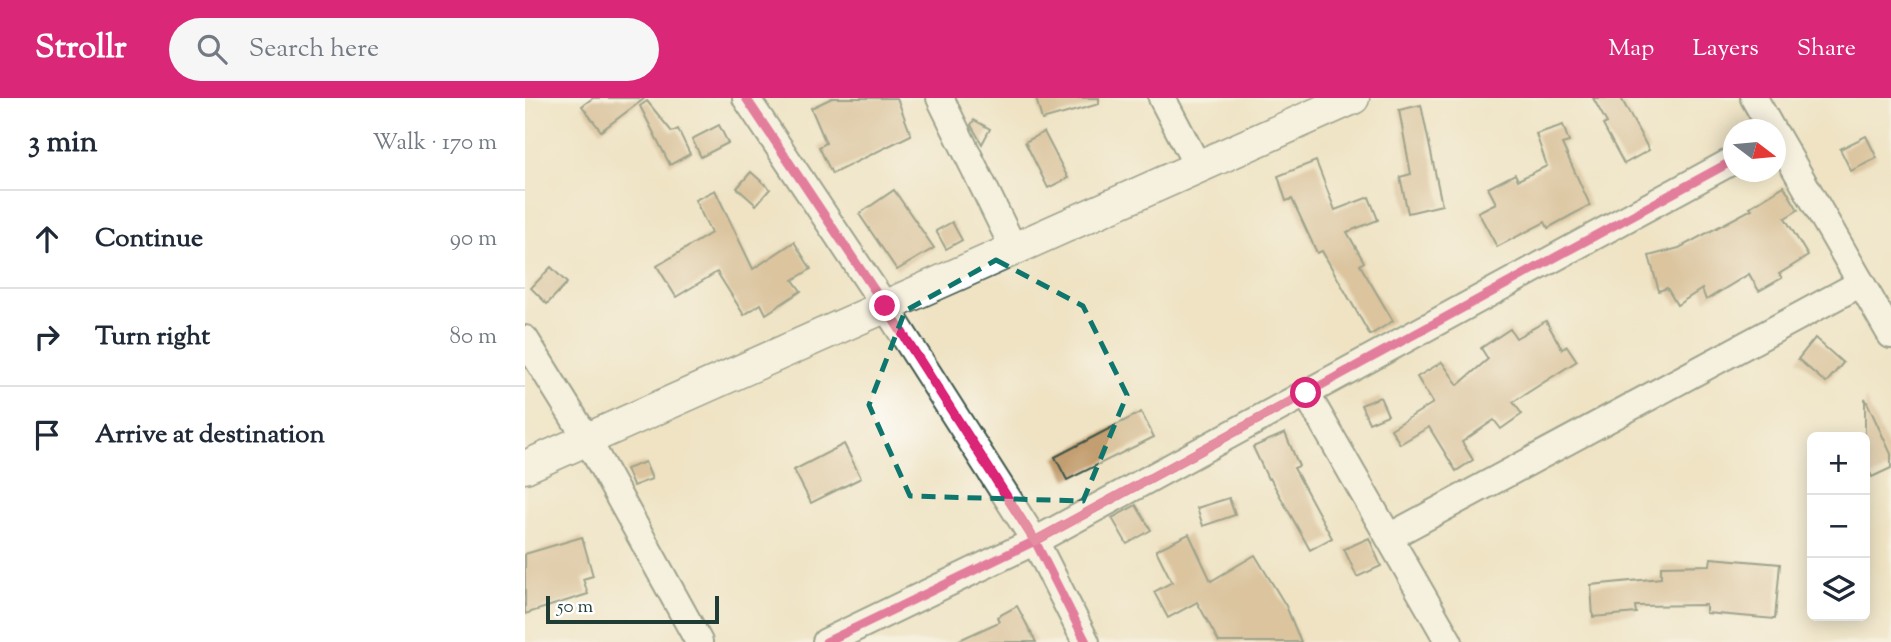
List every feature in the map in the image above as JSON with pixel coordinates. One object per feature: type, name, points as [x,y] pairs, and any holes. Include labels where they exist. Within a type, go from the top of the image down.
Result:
[{"type":"main road","points":[[525,467],[1353,98]]},
{"type":"street","points":[[746,98],[885,306],[1035,541],[1086,642]]},
{"type":"street","points":[[940,98],[1014,248]]},
{"type":"street","points":[[1162,98],[1198,167]]},
{"type":"street","points":[[1754,98],[1766,119]]},
{"type":"street","points":[[1786,153],[1891,335]]},
{"type":"street","points":[[826,642],[1035,541],[1723,166]]},
{"type":"street","points":[[1389,537],[1861,283]]},
{"type":"street","points":[[525,339],[587,439],[699,642]]},
{"type":"street","points":[[1306,393],[1449,642]]},
{"type":"highlighted area","points":[[996,260],[1083,306],[1127,395],[1083,501],[910,496],[869,405],[905,311]]},
{"type":"building","points":[[593,98],[645,98],[601,131],[582,106]]},
{"type":"building","points":[[832,98],[897,98],[911,135],[832,174],[819,147],[826,143],[811,108]]},
{"type":"building","points":[[1036,98],[1099,98],[1099,104],[1042,120]]},
{"type":"building","points":[[1593,98],[1621,98],[1649,150],[1624,164],[1603,125],[1607,123]]},
{"type":"building","points":[[647,101],[672,132],[678,129],[690,154],[670,165],[640,106]]},
{"type":"building","points":[[1421,105],[1442,205],[1408,213],[1400,177],[1411,174],[1399,110]]},
{"type":"building","points":[[974,120],[990,129],[982,144],[971,125]]},
{"type":"building","points":[[719,125],[728,143],[701,157],[692,139]]},
{"type":"building","points":[[1563,125],[1569,142],[1562,144],[1590,205],[1548,228],[1545,222],[1497,247],[1478,212],[1496,203],[1488,188],[1515,174],[1518,180],[1547,166],[1536,134]]},
{"type":"building","points":[[1044,132],[1068,178],[1048,188],[1025,142]]},
{"type":"building","points":[[1866,136],[1877,158],[1851,171],[1840,149]]},
{"type":"building","points":[[1316,161],[1335,210],[1369,197],[1378,220],[1347,232],[1364,262],[1360,265],[1393,321],[1370,335],[1322,251],[1317,253],[1292,199],[1286,201],[1278,176]]},
{"type":"building","points":[[751,172],[770,189],[756,205],[737,188]]},
{"type":"building","points":[[1784,186],[1798,210],[1785,218],[1808,256],[1779,274],[1782,278],[1759,291],[1749,274],[1706,300],[1702,289],[1677,305],[1667,288],[1659,291],[1649,256],[1679,248],[1752,209],[1750,207]]},
{"type":"building","points":[[715,190],[753,269],[794,242],[811,269],[793,280],[801,291],[766,314],[761,304],[744,315],[717,272],[676,297],[657,266],[711,233],[695,200]]},
{"type":"building","points":[[894,190],[934,248],[897,270],[859,214]]},
{"type":"building","points":[[952,222],[962,240],[946,249],[936,231]]},
{"type":"building","points":[[551,267],[567,283],[547,304],[531,288]]},
{"type":"building","points":[[1546,321],[1562,349],[1567,346],[1577,361],[1513,402],[1522,414],[1501,429],[1494,420],[1462,442],[1473,460],[1456,471],[1429,427],[1400,444],[1391,429],[1433,403],[1417,377],[1442,362],[1458,385],[1488,359],[1481,348],[1510,329],[1516,338]]},
{"type":"building","points":[[1815,338],[1843,363],[1826,383],[1798,359]]},
{"type":"building","points":[[1380,397],[1388,415],[1369,423],[1361,405]]},
{"type":"building","points":[[1865,398],[1891,454],[1891,468],[1872,477],[1870,432],[1865,432]]},
{"type":"building","points":[[1141,412],[1154,437],[1067,480],[1055,457]]},
{"type":"building","points":[[1285,433],[1299,466],[1294,468],[1332,538],[1310,550],[1270,478],[1268,479],[1253,447]]},
{"type":"building","points":[[844,444],[861,478],[811,503],[794,470]]},
{"type":"building","points":[[645,462],[652,479],[633,486],[626,469]]},
{"type":"building","points":[[1229,498],[1235,515],[1203,526],[1197,508]]},
{"type":"building","points":[[1136,505],[1151,530],[1127,544],[1112,518]]},
{"type":"building","points":[[1189,534],[1211,581],[1255,555],[1286,606],[1301,642],[1219,642],[1197,602],[1168,618],[1154,592],[1172,582],[1156,550]]},
{"type":"building","points":[[582,537],[593,576],[583,579],[588,594],[525,614],[525,554]]},
{"type":"building","points":[[1369,538],[1381,566],[1357,577],[1344,549]]},
{"type":"building","points":[[1711,558],[1780,564],[1775,619],[1706,613],[1706,605],[1635,606],[1636,613],[1593,617],[1591,585],[1661,578],[1661,566],[1710,565]]},
{"type":"building","points":[[1017,606],[1036,642],[955,642],[999,622],[997,617]]},
{"type":"cycle path","points":[[746,98],[885,306],[1035,541],[1086,642]]},
{"type":"cycle path","points":[[826,642],[1035,541],[1723,166]]},
{"type":"route","points":[[885,306],[1035,541],[1306,393]]}]
